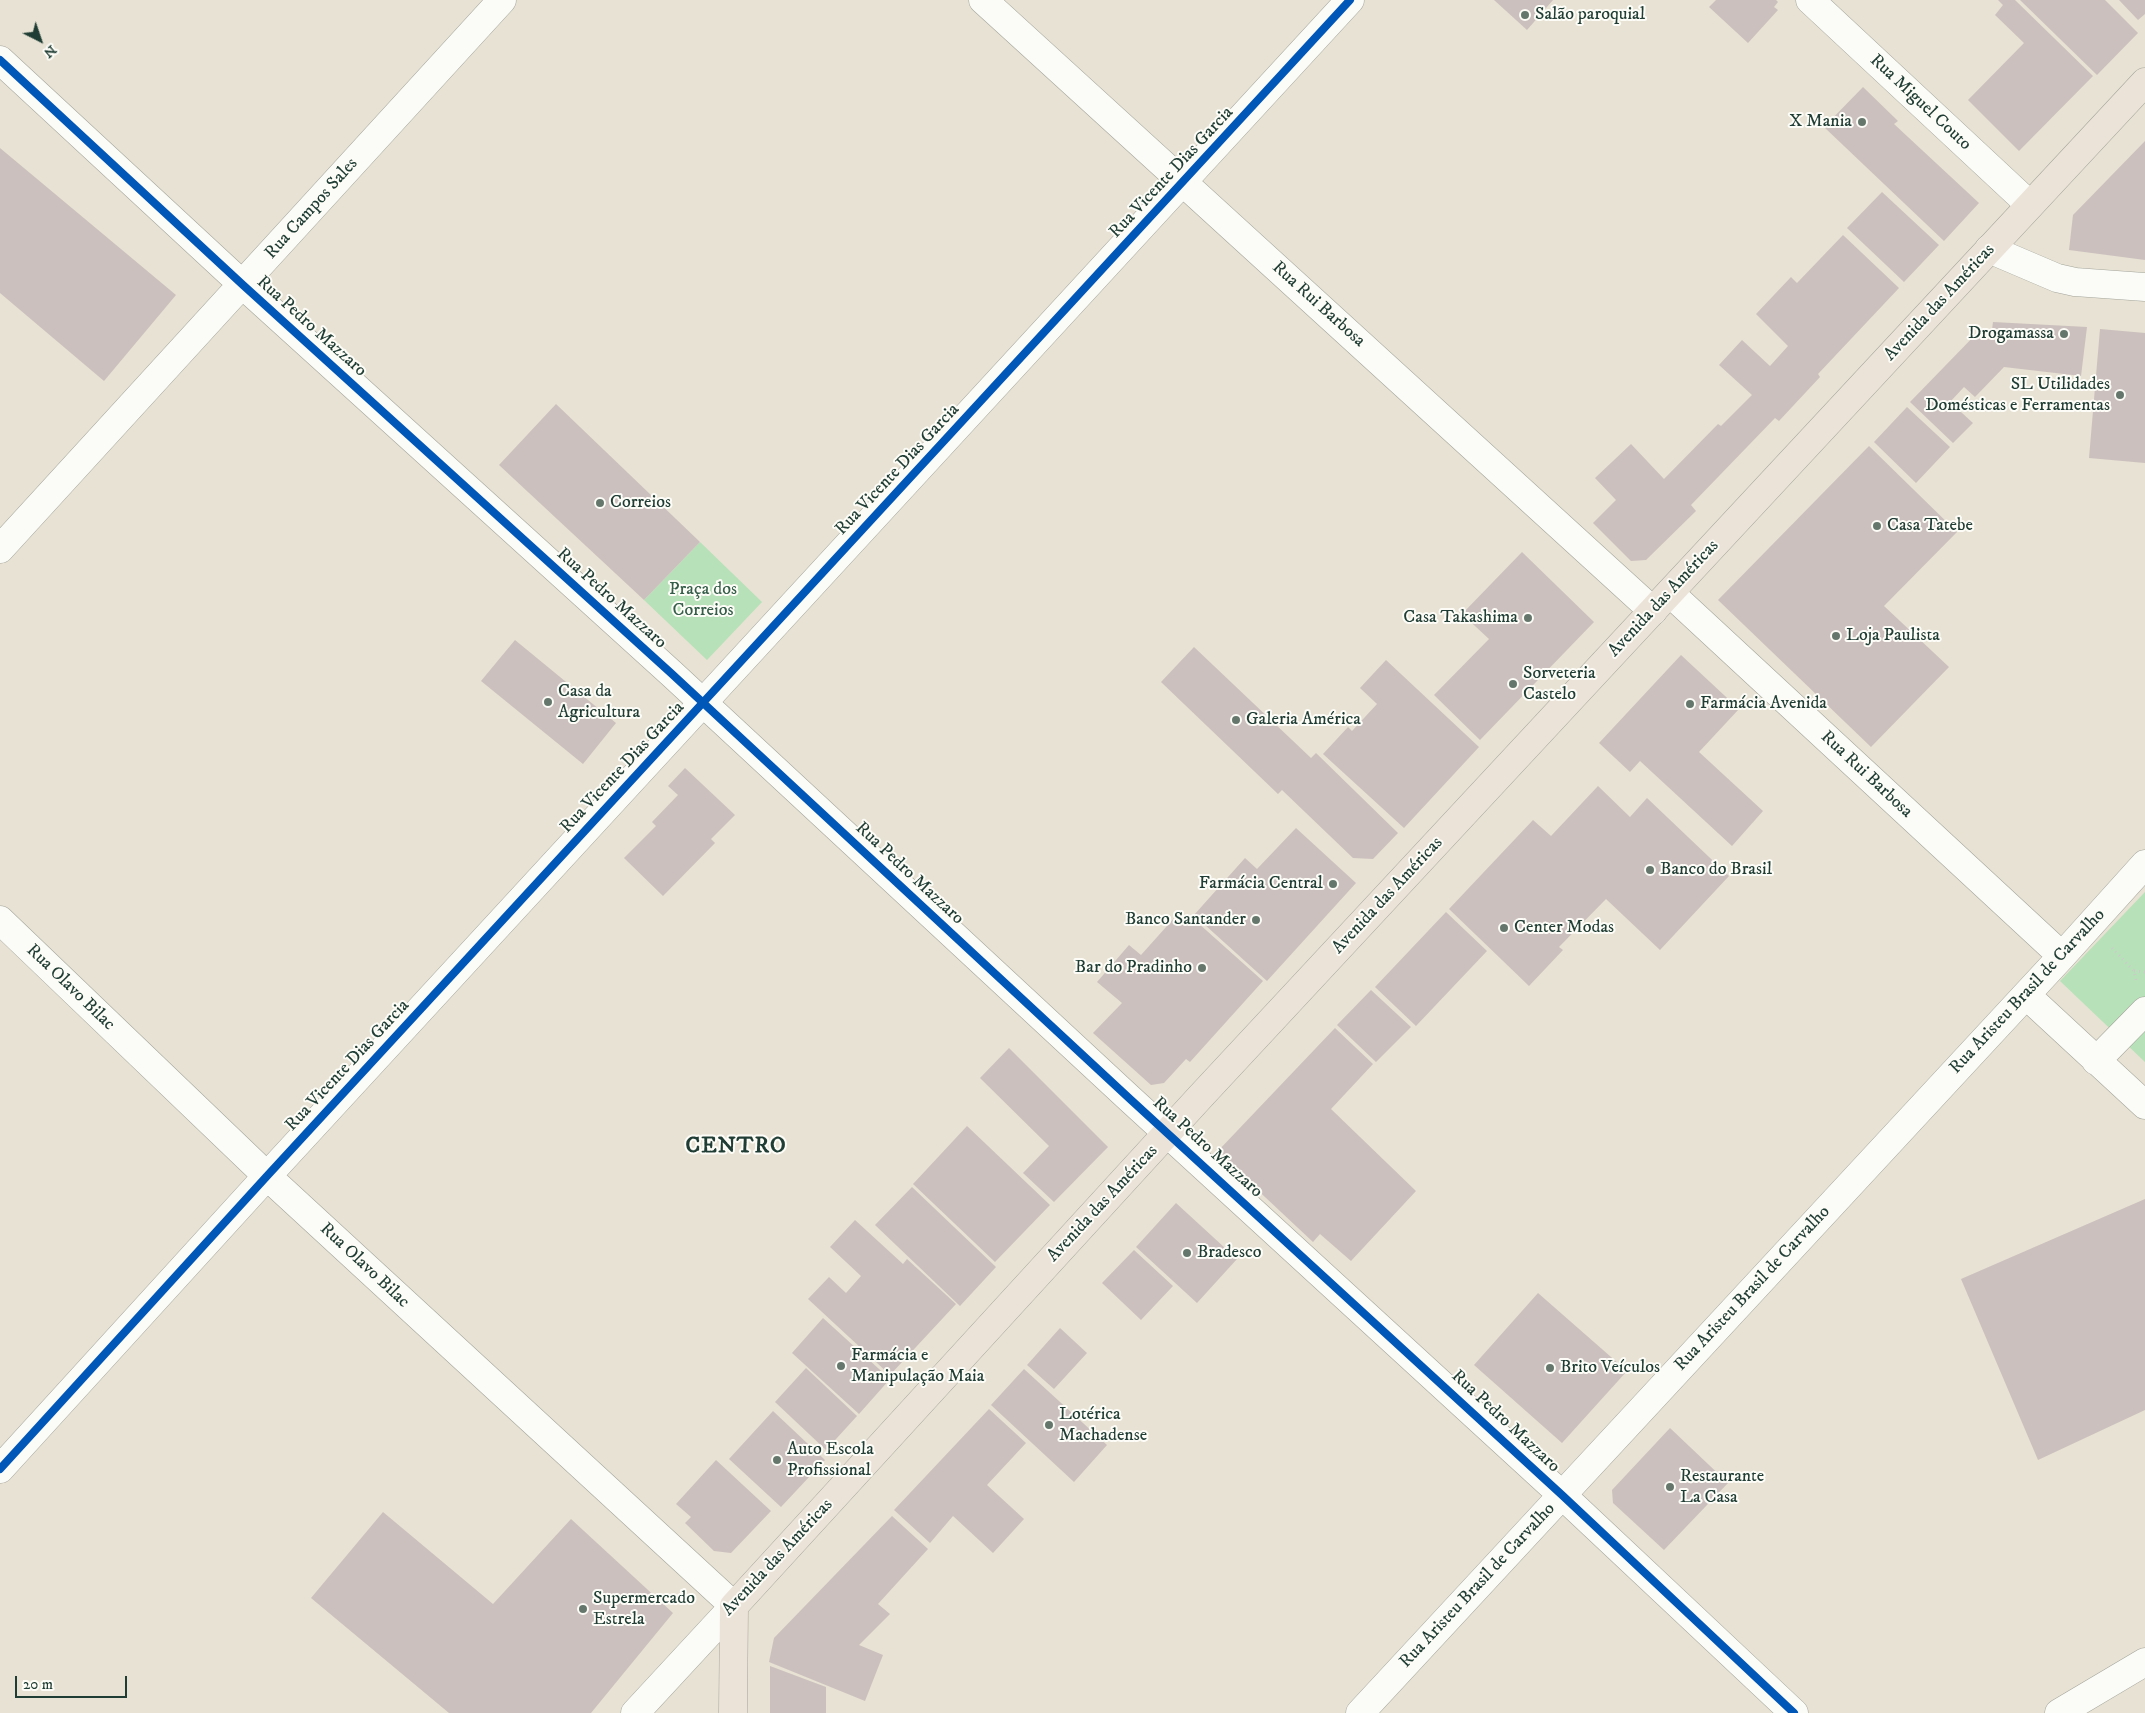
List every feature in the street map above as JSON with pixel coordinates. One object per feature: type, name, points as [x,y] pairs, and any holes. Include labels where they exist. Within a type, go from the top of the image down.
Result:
[{"type":"main road","name":"Avenida das Américas","points":[[734,1606],[1168,1132],[2145,82]]},
{"type":"main road","points":[[733,1713],[734,1606]]},
{"type":"street","name":"Rua Campos Sales","points":[[0,550],[502,0]]},
{"type":"street","name":"Rua Rui Barbosa","points":[[983,0],[1183,183],[2062,956]]},
{"type":"street","name":"Rua Vicente Dias Garcia","points":[[0,1469],[267,1176],[1350,0]]},
{"type":"street","name":"Rua Miguel Couto","points":[[1810,0],[2030,206]]},
{"type":"street","name":"Rua Pedro Mazzaro","points":[[0,60],[243,285],[703,703],[1562,1495],[1794,1713]]},
{"type":"street","points":[[1989,249],[2057,278],[2076,282],[2145,287]]},
{"type":"street","name":"Rua Aristeu Brasil de Carvalho","points":[[1360,1713],[2026,995],[2145,864]]},
{"type":"street","name":"Rua Olavo Bilac","points":[[0,920],[267,1176],[734,1606]]},
{"type":"street","points":[[2026,995],[2145,1105]]},
{"type":"street","points":[[2096,1061],[2143,1013]]},
{"type":"street","name":"Avenida das Américas","points":[[635,1713],[734,1606]]},
{"type":"street","points":[[2059,1713],[2145,1662]]},
{"type":"path","points":[[2108,944],[2134,971],[2143,1013]]},
{"type":"path","points":[[2134,971],[2145,972]]},
{"type":"green space","name":"Praça dos Correios","points":[[700,542],[762,602],[707,660],[644,600]]},
{"type":"green space","points":[[2145,892],[2145,1062],[2060,981]]},
{"type":"building","name":"Salão paroquial","points":[[1494,0],[1553,0],[1527,30]]},
{"type":"building","points":[[1716,0],[1776,0],[1778,2],[1774,7],[1778,10],[1748,43],[1709,7]]},
{"type":"building","points":[[1998,0],[2015,0],[2093,76],[2019,151],[1968,100],[2024,43],[1995,15],[2003,5]]},
{"type":"building","points":[[2020,0],[2105,0],[2138,33],[2097,75]]},
{"type":"building","points":[[2119,0],[2145,0],[2145,14],[2138,20]]},
{"type":"building","points":[[1863,87],[1898,121],[1894,124],[1979,203],[1944,241],[1824,127]]},
{"type":"building","points":[[2145,141],[2145,260],[2069,250],[2073,215]]},
{"type":"building","points":[[0,148],[176,295],[104,381],[0,293]]},
{"type":"building","points":[[1882,192],[1939,245],[1904,282],[1847,228]]},
{"type":"building","points":[[1843,235],[1899,288],[1818,374],[1820,377],[1779,421],[1775,418],[1691,505],[1696,511],[1646,560],[1631,561],[1593,523],[1616,500],[1595,478],[1631,444],[1664,479],[1718,424],[1721,426],[1752,395],[1719,365],[1742,340],[1770,366],[1788,346],[1756,314],[1791,277],[1797,283]]},
{"type":"building","points":[[1993,322],[2087,327],[2081,376],[2004,367],[1975,397],[1964,387],[1950,402],[1973,423],[1953,443],[1910,402],[1979,331],[1992,330]]},
{"type":"building","name":"SL Utilidades Domésticas e Ferramentas","points":[[2100,329],[2145,333],[2145,463],[2089,458]]},
{"type":"building","name":"Correios","points":[[556,404],[700,542],[644,600],[499,465]]},
{"type":"building","points":[[1907,407],[1950,447],[1916,483],[1874,442]]},
{"type":"building","name":"Loja Paulista","points":[[1869,446],[1957,532],[1884,606],[1949,667],[1871,747],[1718,600]]},
{"type":"building","name":"Casa Takashima","points":[[1522,552],[1594,622],[1480,740],[1434,695],[1489,639],[1462,614]]},
{"type":"building","name":"Casa da Agricultura","points":[[515,640],[616,723],[583,764],[481,681]]},
{"type":"building","points":[[1194,647],[1311,758],[1316,753],[1398,833],[1373,859],[1353,858],[1282,790],[1278,794],[1161,682]]},
{"type":"building","points":[[1681,655],[1739,709],[1699,752],[1763,811],[1732,846],[1640,761],[1630,772],[1599,743]]},
{"type":"building","points":[[1386,660],[1479,747],[1404,828],[1323,754],[1348,727],[1352,731],[1377,704],[1360,688]]},
{"type":"building","points":[[685,768],[735,815],[711,839],[715,843],[663,896],[624,858],[656,826],[652,822],[678,795],[668,786]]},
{"type":"building","points":[[1598,786],[1630,817],[1647,798],[1729,876],[1660,950],[1606,899],[1559,947],[1563,950],[1529,986],[1449,909],[1533,820],[1551,836]]},
{"type":"building","name":"Banco Santander","points":[[1296,828],[1356,883],[1267,981],[1194,915],[1245,858],[1257,869]]},
{"type":"building","points":[[1446,912],[1487,951],[1416,1026],[1375,987]]},
{"type":"building","points":[[1188,914],[1263,981],[1190,1062],[1186,1059],[1164,1083],[1151,1085],[1093,1033],[1122,1003],[1097,982],[1129,945],[1141,955],[1175,917],[1181,923]]},
{"type":"building","points":[[1371,990],[1411,1027],[1376,1062],[1337,1025]]},
{"type":"building","points":[[1335,1028],[1373,1064],[1331,1109],[1416,1191],[1351,1261],[1320,1234],[1313,1242],[1217,1152]]},
{"type":"building","points":[[1009,1048],[1108,1147],[1054,1202],[1023,1173],[1049,1146],[980,1078]]},
{"type":"building","points":[[967,1126],[1050,1205],[995,1262],[913,1184]]},
{"type":"building","points":[[912,1187],[996,1267],[960,1306],[875,1225]]},
{"type":"building","points":[[2145,1199],[2145,1410],[2038,1460],[1961,1279]]},
{"type":"building","name":"Bradesco","points":[[1176,1203],[1237,1259],[1197,1303],[1136,1247]]},
{"type":"building","points":[[855,1220],[903,1264],[907,1259],[956,1304],[890,1375],[808,1299],[829,1277],[846,1293],[861,1276],[830,1247]]},
{"type":"building","points":[[1134,1250],[1173,1286],[1141,1320],[1102,1283]]},
{"type":"building","name":"Brito Veículos","points":[[1538,1293],[1627,1371],[1562,1443],[1474,1365]]},
{"type":"building","name":"Farmácia e Manipulação Maia","points":[[823,1318],[890,1379],[859,1414],[792,1353]]},
{"type":"building","points":[[1060,1328],[1087,1353],[1054,1389],[1027,1365]]},
{"type":"building","points":[[806,1368],[857,1416],[826,1450],[775,1402]]},
{"type":"building","name":"Lotérica Machadense","points":[[1024,1369],[1107,1445],[1074,1482],[991,1405]]},
{"type":"building","points":[[989,1409],[1026,1443],[987,1485],[1024,1519],[993,1553],[953,1516],[930,1543],[894,1510]]},
{"type":"building","name":"Auto Escola Profissional","points":[[773,1411],[825,1460],[781,1507],[729,1459]]},
{"type":"building","name":"Restaurante La Casa","points":[[1670,1428],[1728,1483],[1664,1550],[1613,1503],[1612,1490]]},
{"type":"building","points":[[716,1460],[771,1511],[731,1553],[714,1551],[685,1523],[691,1517],[676,1504]]},
{"type":"building","points":[[383,1512],[493,1604],[571,1519],[673,1613],[591,1713],[449,1713],[311,1598]]},
{"type":"building","points":[[892,1516],[928,1549],[878,1604],[890,1614],[859,1645],[883,1655],[865,1701],[769,1662],[774,1638]]},
{"type":"building","points":[[770,1666],[826,1687],[826,1713],[770,1713]]},
{"type":"cycle path","points":[[0,1469],[267,1176],[1350,0]]},
{"type":"cycle path","points":[[0,60],[243,285],[672,674],[1130,1099],[1562,1495],[1794,1713]]},
{"type":"place","name":"Salão paroquial","points":[[1525,15]]},
{"type":"place","name":"X Mania","points":[[1862,122]]},
{"type":"place","name":"Drogamassa","points":[[2064,334]]},
{"type":"place","name":"SL Utilidades Domésticas e Ferramentas","points":[[2120,395]]},
{"type":"place","name":"Correios","points":[[600,503]]},
{"type":"place","name":"Casa Tatebe","points":[[1877,526]]},
{"type":"place","name":"Casa Takashima","points":[[1528,618]]},
{"type":"place","name":"Loja Paulista","points":[[1836,636]]},
{"type":"place","name":"Sorveteria Castelo","points":[[1513,684]]},
{"type":"place","name":"Casa da Agricultura","points":[[548,702]]},
{"type":"place","name":"Farmácia Avenida","points":[[1690,704]]},
{"type":"place","name":"Galeria América","points":[[1236,720]]},
{"type":"place","name":"Banco do Brasil","points":[[1650,870]]},
{"type":"place","name":"Farmácia Central","points":[[1333,884]]},
{"type":"place","name":"Banco Santander","points":[[1256,920]]},
{"type":"place","name":"Center Modas","points":[[1504,928]]},
{"type":"place","name":"Bar do Pradinho","points":[[1202,968]]},
{"type":"place","name":"Bradesco","points":[[1187,1253]]},
{"type":"place","name":"Farmácia e Manipulação Maia","points":[[841,1366]]},
{"type":"place","name":"Brito Veículos","points":[[1550,1368]]},
{"type":"place","name":"Lotérica Machadense","points":[[1049,1425]]},
{"type":"place","name":"Auto Escola Profissional","points":[[777,1460]]},
{"type":"place","name":"Restaurante La Casa","points":[[1670,1487]]},
{"type":"place","name":"Supermercado Estrela","points":[[583,1609]]},
{"type":"district","name":"CENTRO","points":[[736,1147]]}]
